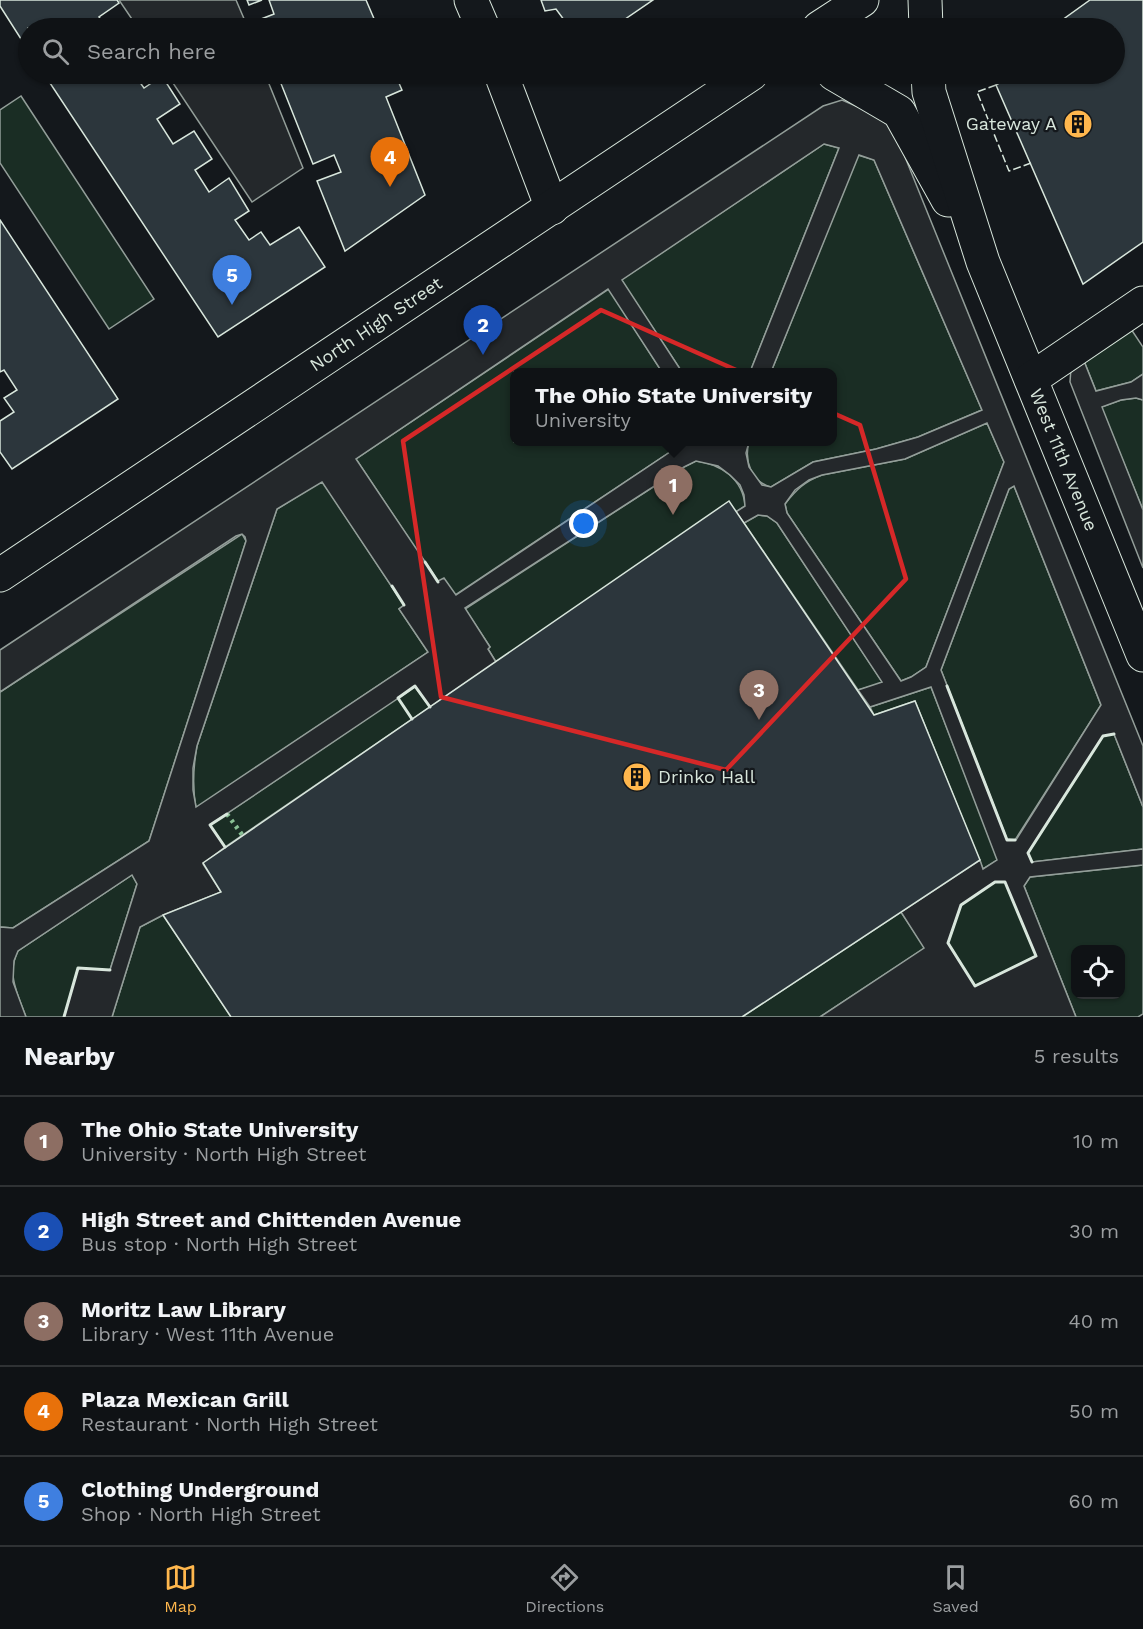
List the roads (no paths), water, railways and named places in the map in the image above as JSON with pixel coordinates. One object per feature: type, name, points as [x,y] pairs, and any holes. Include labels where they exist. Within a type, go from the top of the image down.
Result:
[{"type":"street","points":[[471,0],[479,18]]},
{"type":"street","points":[[834,18],[862,0]]},
{"type":"street","points":[[925,0],[926,18]]},
{"type":"street","points":[[505,84],[552,208]]},
{"type":"street","name":"North High Street","points":[[0,575],[736,84]]},
{"type":"street","name":"West 11th Avenue","points":[[851,84],[899,112],[983,262]]},
{"type":"street","name":"West 11th Avenue","points":[[929,84],[929,92],[983,262],[1143,656]]},
{"type":"street","points":[[1031,379],[1143,303]]},
{"type":"place","name":"Gateway A","points":[[1078,124]]},
{"type":"place","name":"Plaza Mexican Grill","points":[[390,187]]},
{"type":"place","name":"Clothing Underground","points":[[232,305]]},
{"type":"place","name":"High Street and Chittenden Avenue","points":[[483,355]]},
{"type":"place","name":"The Ohio State University","points":[[673,515]]},
{"type":"place","name":"Moritz Law Library","points":[[759,720]]},
{"type":"place","name":"Drinko Hall","points":[[637,777]]}]
